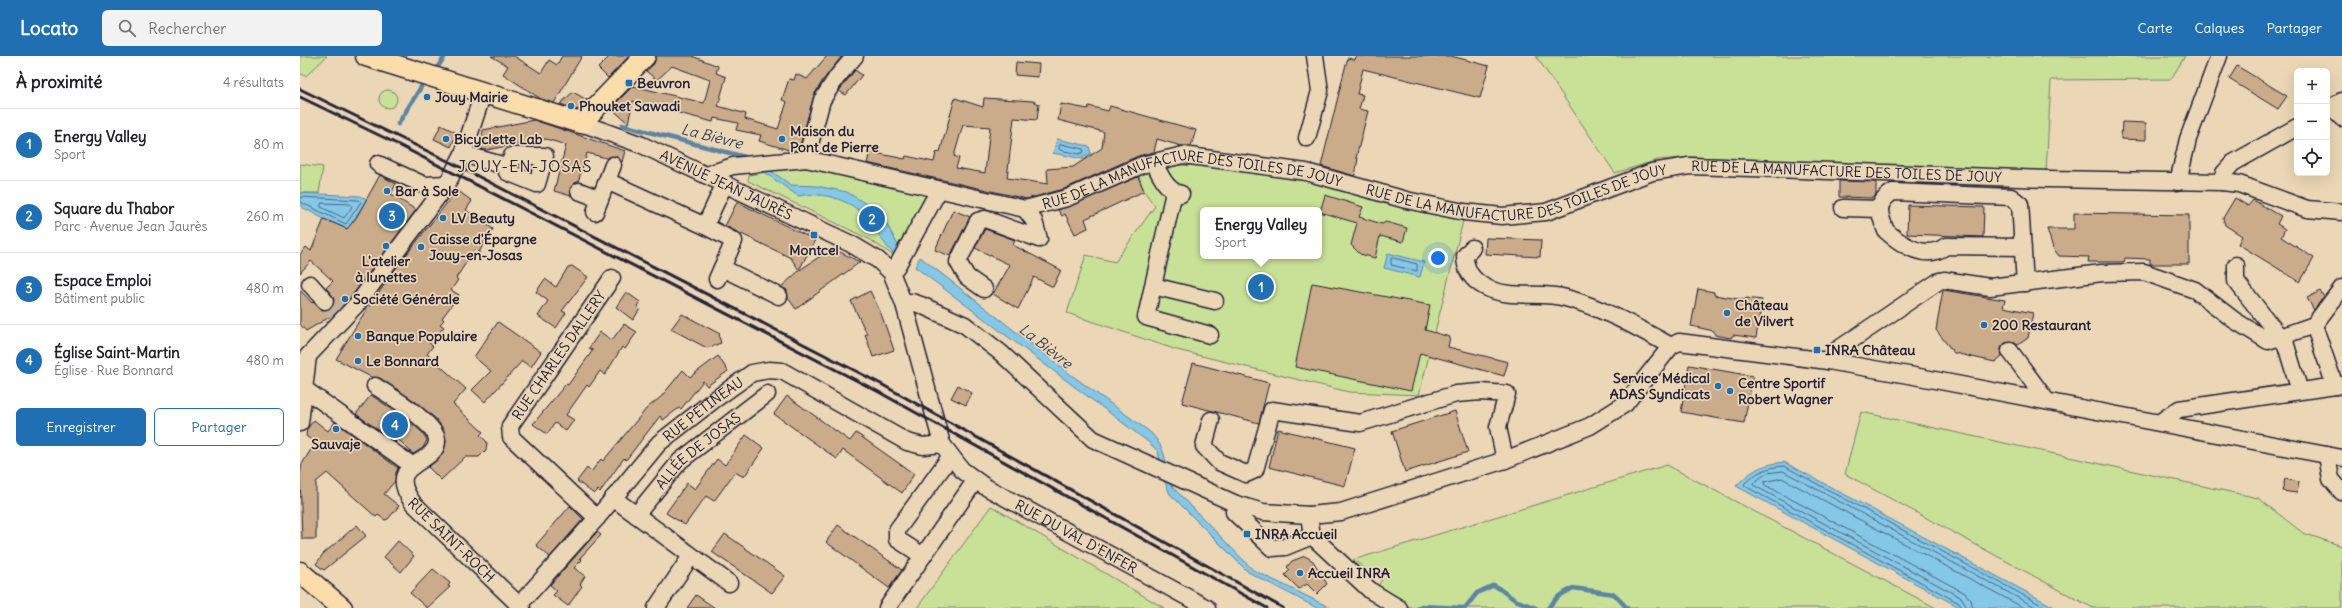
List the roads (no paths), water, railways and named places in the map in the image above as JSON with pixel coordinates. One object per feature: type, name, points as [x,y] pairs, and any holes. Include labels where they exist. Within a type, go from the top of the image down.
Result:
[{"type":"main road","name":"AVENUE JEAN JAURÈS","points":[[366,56],[397,61],[483,93],[581,123]]},
{"type":"main road","points":[[581,123],[646,56]]},
{"type":"main road","points":[[300,572],[342,608]]},
{"type":"street","points":[[806,159],[822,100],[837,77],[855,56]]},
{"type":"street","points":[[1307,138],[1320,91],[1315,56]]},
{"type":"street","points":[[2178,182],[2188,139],[2219,56]]},
{"type":"street","points":[[300,423],[304,351],[339,316],[358,303],[448,184],[463,154],[483,93]]},
{"type":"street","name":"AVENUE JEAN JAURÈS","points":[[581,123],[642,145],[851,244],[878,260],[891,272],[904,304],[946,451]]},
{"type":"street","points":[[2222,182],[2224,173],[2233,163],[2294,129]]},
{"type":"street","points":[[463,154],[509,167]]},
{"type":"street","name":"RUE DE LA MANUFACTURE DES TOILES DE JOUY","points":[[706,175],[733,166],[806,159],[1024,209],[1067,198],[1142,165],[1183,156],[1270,166],[1319,175],[1414,202],[1464,212],[1502,216],[1546,212],[1652,172],[1689,166],[2178,182],[2222,182],[2239,184],[2307,209],[2342,212]]},
{"type":"street","points":[[1154,163],[1165,184],[1177,193],[1146,317],[1210,335]]},
{"type":"street","points":[[378,164],[424,184],[448,184]]},
{"type":"street","points":[[579,191],[597,206],[613,165]]},
{"type":"street","points":[[607,181],[734,241],[719,273],[779,296]]},
{"type":"street","points":[[705,226],[724,184]]},
{"type":"street","points":[[891,272],[897,266],[939,190]]},
{"type":"street","points":[[2023,246],[1946,246],[1938,252],[1914,251],[1886,231],[1880,209],[1885,197],[1893,192],[2011,197],[2020,204],[2023,246],[2025,283]]},
{"type":"street","points":[[1843,208],[1880,209]]},
{"type":"street","points":[[984,289],[967,277],[958,262],[978,221],[985,219],[1040,239],[1034,221],[1024,209]]},
{"type":"street","points":[[1472,248],[1465,256],[1465,265],[1468,272],[1485,287],[1507,292],[1566,298],[1621,319],[1671,346]]},
{"type":"street","points":[[2236,265],[2236,281],[2279,338],[2286,345],[2298,385],[2298,390]]},
{"type":"street","points":[[1828,361],[1837,350],[1939,281],[1944,280],[1990,287],[2102,273],[2144,272],[2195,290],[2234,320],[2268,341],[2314,325],[2342,288]]},
{"type":"street","name":"RUE CHARLES DALLERY","points":[[597,518],[511,437],[510,426],[612,278]]},
{"type":"street","points":[[310,284],[325,301]]},
{"type":"street","points":[[1153,286],[1215,301]]},
{"type":"street","points":[[904,304],[912,302],[921,305],[965,325],[1000,353],[1093,439],[1236,504],[1263,512],[1309,515],[1341,512],[1505,460],[1590,426],[1625,404],[1671,346],[1679,342],[1689,342],[1828,361],[2046,400],[2334,456],[2331,479],[2342,492]]},
{"type":"street","points":[[2160,422],[2179,409],[2338,385],[2314,325]]},
{"type":"street","points":[[2010,351],[2046,400]]},
{"type":"street","name":"RUE PÉTINEAU","points":[[520,607],[614,498],[659,443],[714,400],[752,373],[769,370],[782,371],[907,442],[946,451]]},
{"type":"street","points":[[303,388],[413,466],[430,453],[436,445],[438,439],[434,431],[401,402],[375,386]]},
{"type":"street","points":[[1211,420],[1204,446],[1219,462],[1246,474],[1255,470],[1272,410],[1360,423],[1456,394],[1481,392],[1507,394],[1498,427],[1505,460]]},
{"type":"street","name":"ALLÉE DE JOSAS","points":[[636,515],[680,461],[766,394]]},
{"type":"street","points":[[923,556],[897,539],[897,530],[946,451]]},
{"type":"street","name":"RUE DU VAL D'ENFER","points":[[946,451],[975,481],[1207,608]]},
{"type":"street","name":"RUE SAINT-ROCH","points":[[413,466],[405,475],[403,484],[413,503],[520,607]]},
{"type":"street","points":[[886,608],[975,481]]},
{"type":"street","points":[[614,498],[729,583]]},
{"type":"street","points":[[1236,504],[1234,512],[1272,548],[1285,547],[1312,536]]},
{"type":"street","points":[[1309,515],[1312,536],[1371,591],[1396,606]]},
{"type":"street","points":[[656,608],[691,556]]},
{"type":"water","points":[[1057,139],[1089,146],[1091,154],[1083,157],[1083,159],[1053,153]]},
{"type":"water","points":[[771,171],[791,185],[816,186],[847,192],[871,207],[883,217],[899,247],[894,254],[870,222],[856,208],[828,196],[798,196],[764,172]]},
{"type":"water","points":[[300,193],[360,196],[367,199],[348,229],[324,219],[300,206]]},
{"type":"water","points":[[1388,253],[1424,262],[1420,277],[1384,268]]},
{"type":"water","points":[[920,257],[1070,374],[1150,432],[1162,449],[1167,469],[1161,467],[1158,451],[1147,441],[915,267]]},
{"type":"water","points":[[1784,462],[2056,608],[1961,608],[1736,486],[1747,476],[1763,466]]},
{"type":"water","points":[[1162,476],[1253,570],[1331,608],[1317,608],[1248,572],[1170,494]]},
{"type":"waterway","name":"La Bièvre","points":[[435,71],[445,56]]},
{"type":"waterway","name":"La Bièvre","points":[[398,124],[421,87]]},
{"type":"waterway","name":"La Bièvre","points":[[622,125],[749,158]]},
{"type":"waterway","points":[[1418,608],[1421,606],[1465,608],[1477,593],[1494,585],[1515,600],[1536,608]]},
{"type":"waterway","points":[[1548,608],[1559,596],[1573,588],[1614,594],[1627,608]]},
{"type":"tunnel","points":[[325,301],[336,313]]},
{"type":"railway","points":[[300,89],[458,166],[881,384],[1283,608]]},
{"type":"railway","points":[[300,97],[389,140],[877,391],[1267,608]]},
{"type":"place","name":"Beuvron","points":[[629,83]]},
{"type":"place","name":"Jouy Mairie","points":[[427,97]]},
{"type":"place","name":"Phouket Sawadi","points":[[571,106]]},
{"type":"place","name":"Bicyclette Lab","points":[[446,139]]},
{"type":"place","name":"Maison du Pont de Pierre","points":[[782,139]]},
{"type":"place","name":"Bar à Sole","points":[[387,191]]},
{"type":"place","name":"Espace Emploi","points":[[392,216]]},
{"type":"place","name":"LV Beauty","points":[[443,218]]},
{"type":"place","name":"Square du Thabor","points":[[872,219]]},
{"type":"place","name":"Montcel","points":[[814,235]]},
{"type":"place","name":"L'atelier à lunettes","points":[[386,246]]},
{"type":"place","name":"Caisse d'Épargne Jouy-en-Josas","points":[[421,247]]},
{"type":"place","name":"Energy Valley","points":[[1261,287]]},
{"type":"place","name":"Société Générale","points":[[345,299]]},
{"type":"place","name":"Château de Vilvert","points":[[1727,313]]},
{"type":"place","name":"200 Restaurant","points":[[1984,325]]},
{"type":"place","name":"Banque Populaire","points":[[358,336]]},
{"type":"place","name":"INRA Château","points":[[1817,350]]},
{"type":"place","name":"Le Bonnard","points":[[358,361]]},
{"type":"place","name":"Service Médical ADAS Syndicats","points":[[1718,386]]},
{"type":"place","name":"Centre Sportif Robert Wagner","points":[[1730,391]]},
{"type":"place","name":"Église Saint-Martin","points":[[395,425]]},
{"type":"place","name":"Sauvaje","points":[[336,429]]},
{"type":"place","name":"INRA Accueil","points":[[1247,534]]},
{"type":"place","name":"Accueil INRA","points":[[1300,573]]},
{"type":"district","name":"JOUY-EN-JOSAS","points":[[525,166]]}]
